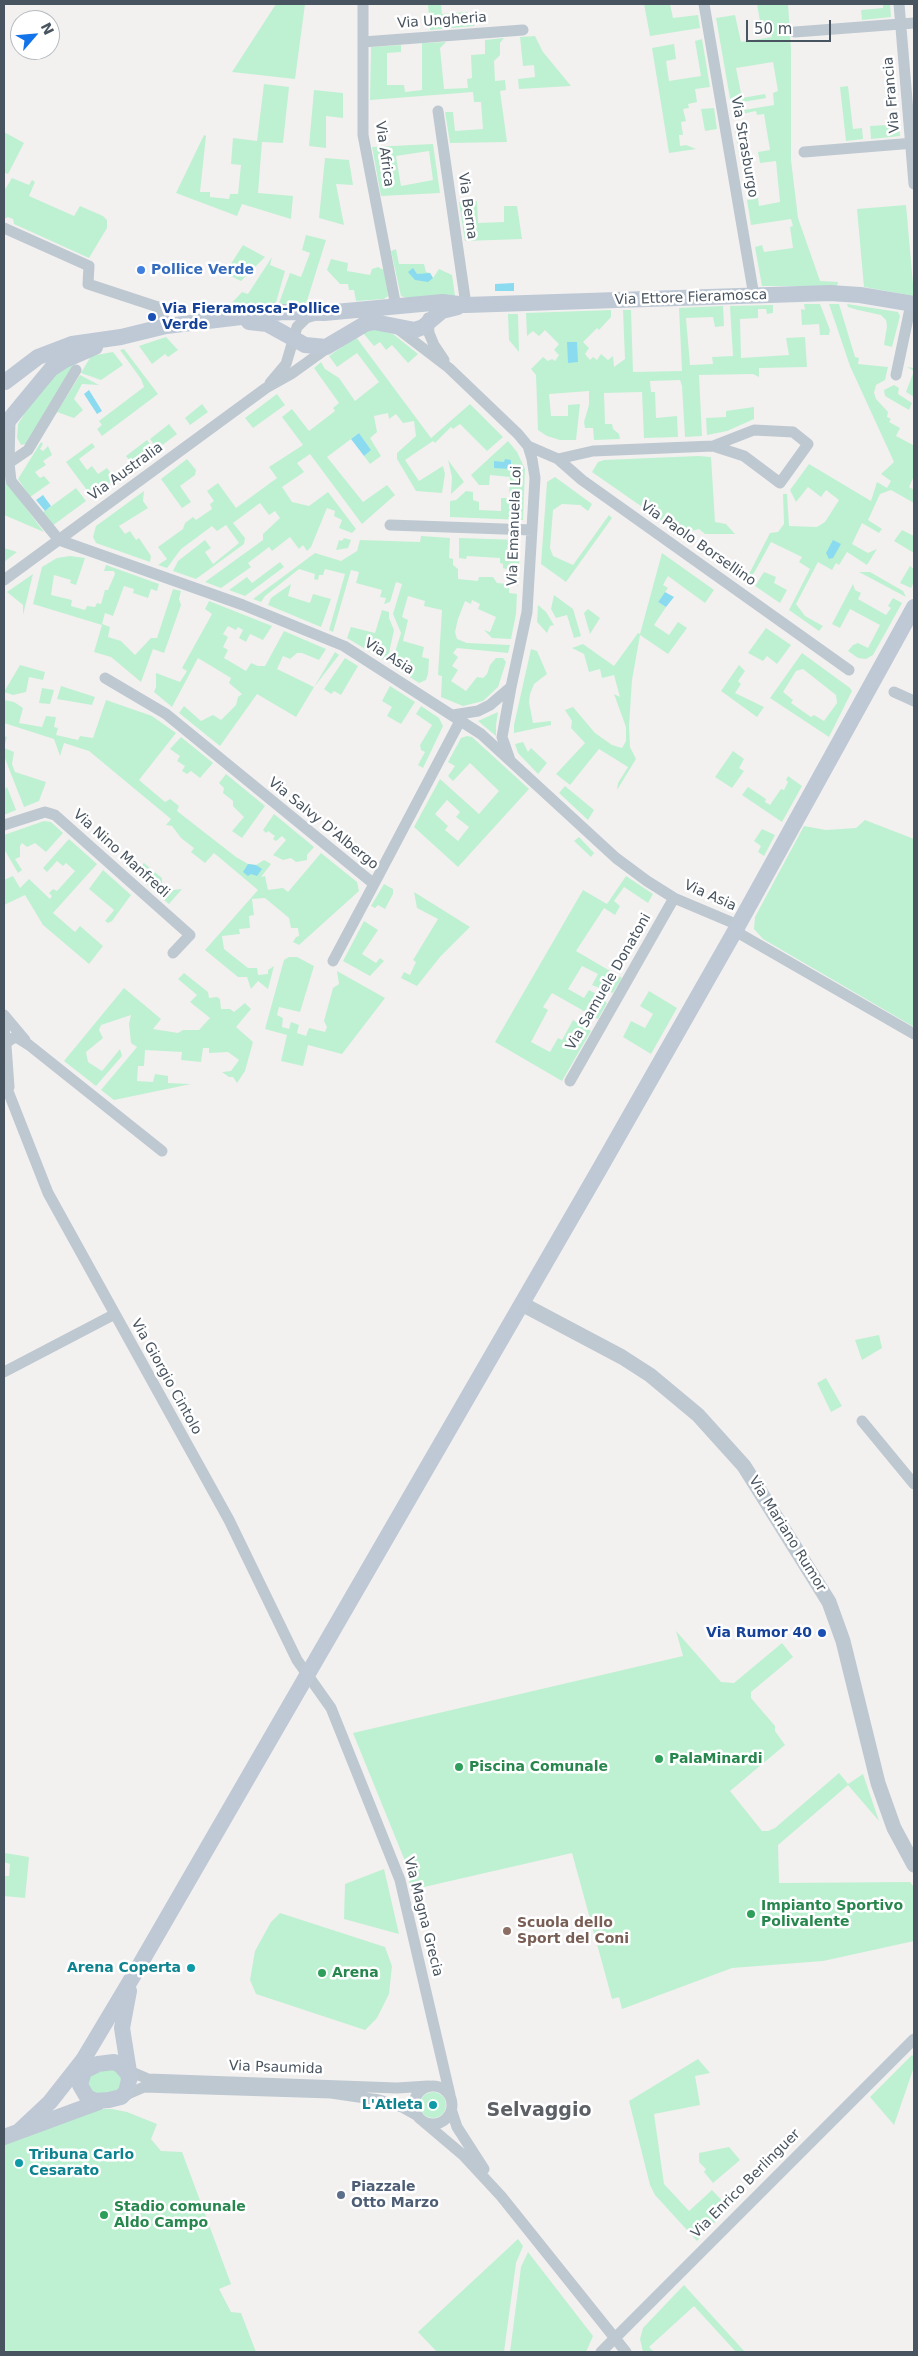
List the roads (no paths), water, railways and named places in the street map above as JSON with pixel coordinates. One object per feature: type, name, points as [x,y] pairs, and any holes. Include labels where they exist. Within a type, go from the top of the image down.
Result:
[{"type":"main road","name":"Via Ettore Fieramosca","points":[[466,305],[830,293],[860,295],[913,304]]},
{"type":"main road","points":[[9,420],[14,397],[4,382],[38,357],[51,350],[72,344],[121,337],[166,326],[283,312],[324,313],[442,302],[466,305]]},
{"type":"main road","points":[[227,320],[267,324],[293,340],[310,346],[330,346],[365,324],[374,322],[396,328],[415,330],[423,327],[442,311],[466,305]]},
{"type":"main road","points":[[9,420],[51,369],[76,355],[121,337]]},
{"type":"main road","points":[[19,2131],[81,2070],[134,1972],[522,1304],[736,928],[914,607]]},
{"type":"main road","points":[[4,2137],[99,2102],[121,2097],[126,2092],[128,2073],[122,2028],[134,1972]]},
{"type":"main road","points":[[81,2070],[114,2062],[128,2073]]},
{"type":"main road","points":[[81,2070],[80,2085],[84,2094],[91,2100],[99,2102]]},
{"type":"street","name":"Via Africa","points":[[363,4],[363,135],[396,307]]},
{"type":"street","name":"Via Strasburgo","points":[[704,4],[754,296]]},
{"type":"street","name":"Via Francia","points":[[899,4],[913,143],[914,184]]},
{"type":"street","points":[[795,32],[914,23]]},
{"type":"street","name":"Via Ungheria","points":[[363,42],[523,30]]},
{"type":"street","name":"Via Berna","points":[[438,111],[466,305]]},
{"type":"street","points":[[804,152],[913,143]]},
{"type":"street","points":[[4,228],[89,266],[88,284],[161,308],[166,326]]},
{"type":"street","points":[[896,375],[913,304]]},
{"type":"street","points":[[419,305],[424,309],[429,321],[429,333],[434,345],[449,368]]},
{"type":"street","points":[[266,388],[286,364],[301,322],[306,318],[324,313]]},
{"type":"street","points":[[267,324],[281,340],[288,358]]},
{"type":"street","points":[[396,328],[449,368]]},
{"type":"street","points":[[266,388],[291,374],[330,346]]},
{"type":"street","name":"Via Emanuela Loi","points":[[449,368],[518,434],[528,446],[535,478],[527,612],[502,737],[510,762]]},
{"type":"street","points":[[6,464],[28,450],[76,370]]},
{"type":"street","name":"Via Australia","points":[[4,580],[266,388]]},
{"type":"street","points":[[6,464],[9,420]]},
{"type":"street","points":[[558,459],[593,451],[713,446],[754,430],[770,429],[793,432],[808,444],[780,483],[744,456],[713,446]]},
{"type":"street","name":"Via Paolo Borsellino","points":[[528,446],[558,459],[582,480],[849,670]]},
{"type":"street","points":[[4,449],[11,480],[59,540]]},
{"type":"street","points":[[390,525],[532,530]]},
{"type":"street","name":"Via Asia","points":[[59,540],[243,605],[344,646],[481,734],[616,858],[647,881],[674,898],[736,928],[914,1034]]},
{"type":"street","name":"Via Salvy D'Albergo","points":[[104,678],[166,714],[374,884],[456,718]]},
{"type":"street","points":[[456,718],[490,705],[511,688]]},
{"type":"street","points":[[894,692],[914,701]]},
{"type":"street","name":"Via Nino Manfredi","points":[[4,825],[45,812],[55,815],[190,935],[173,953]]},
{"type":"street","points":[[334,961],[374,884]]},
{"type":"street","name":"Via Samuele Donatoni","points":[[570,1081],[674,898]]},
{"type":"street","points":[[4,1015],[29,1045]]},
{"type":"street","name":"Via Giorgio Cintolo","points":[[4,1028],[6,1085],[48,1193],[229,1520],[297,1660],[308,1674]]},
{"type":"street","points":[[5,1048],[13,1038],[18,1038],[29,1045],[162,1151]]},
{"type":"street","name":"Via Mariano Rumor","points":[[522,1304],[622,1357],[650,1375],[698,1415],[744,1466],[829,1602],[843,1641],[878,1782],[894,1828],[914,1865]]},
{"type":"street","points":[[4,1372],[115,1314]]},
{"type":"street","points":[[862,1421],[914,1484]]},
{"type":"street","name":"Via Magna Grecia","points":[[308,1674],[332,1708],[394,1860],[450,2095]]},
{"type":"street","name":"Via Enrico Berlinguer","points":[[601,2352],[914,2039]]},
{"type":"street","name":"Via Psaumida","points":[[128,2073],[148,2079],[397,2088],[428,2086]]},
{"type":"street","points":[[428,2086],[441,2087],[450,2095],[453,2106],[449,2117],[440,2124],[429,2124],[421,2119],[414,2101],[420,2092],[428,2086]]},
{"type":"street","name":"Via Psaumida","points":[[121,2097],[144,2087],[331,2093],[379,2100],[402,2107],[421,2119],[463,2155],[501,2196]]},
{"type":"street","points":[[452,2112],[457,2127],[501,2196],[626,2352]]},
{"type":"water","points":[[413,268],[417,274],[430,273],[433,278],[428,282],[415,280],[408,272]]},
{"type":"water","points":[[514,283],[514,291],[495,291],[495,284]]},
{"type":"water","points":[[567,342],[577,342],[578,362],[568,363]]},
{"type":"water","points":[[89,390],[102,411],[97,414],[84,394]]},
{"type":"water","points":[[359,433],[371,450],[364,456],[351,439]]},
{"type":"water","points":[[505,459],[511,460],[511,469],[494,468],[494,461],[504,462]]},
{"type":"water","points":[[43,495],[51,506],[45,511],[36,500]]},
{"type":"water","points":[[833,540],[841,544],[833,558],[829,559],[826,553]]},
{"type":"water","points":[[665,592],[674,597],[666,607],[658,602]]},
{"type":"water","points":[[248,864],[256,865],[262,869],[257,876],[251,874],[248,876],[243,872]]},
{"type":"place","name":"Pollice Verde","points":[[141,270]]},
{"type":"place","name":"Via Fieramosca-Pollice Verde","points":[[152,317]]},
{"type":"place","name":"Via Rumor 40","points":[[822,1633]]},
{"type":"place","name":"PalaMinardi","points":[[659,1759]]},
{"type":"place","name":"Piscina Comunale","points":[[459,1767]]},
{"type":"place","name":"Impianto Sportivo Polivalente","points":[[751,1914]]},
{"type":"place","name":"Scuola dello Sport del Coni","points":[[507,1931]]},
{"type":"place","name":"Arena Coperta","points":[[191,1968]]},
{"type":"place","name":"Arena","points":[[322,1973]]},
{"type":"place","name":"L'Atleta","points":[[433,2105]]},
{"type":"place","name":"Tribuna Carlo Cesarato","points":[[19,2163]]},
{"type":"place","name":"Piazzale Otto Marzo","points":[[341,2195]]},
{"type":"place","name":"Stadio comunale Aldo Campo","points":[[104,2215]]},
{"type":"district","name":"Selvaggio","points":[[539,2111]]}]
